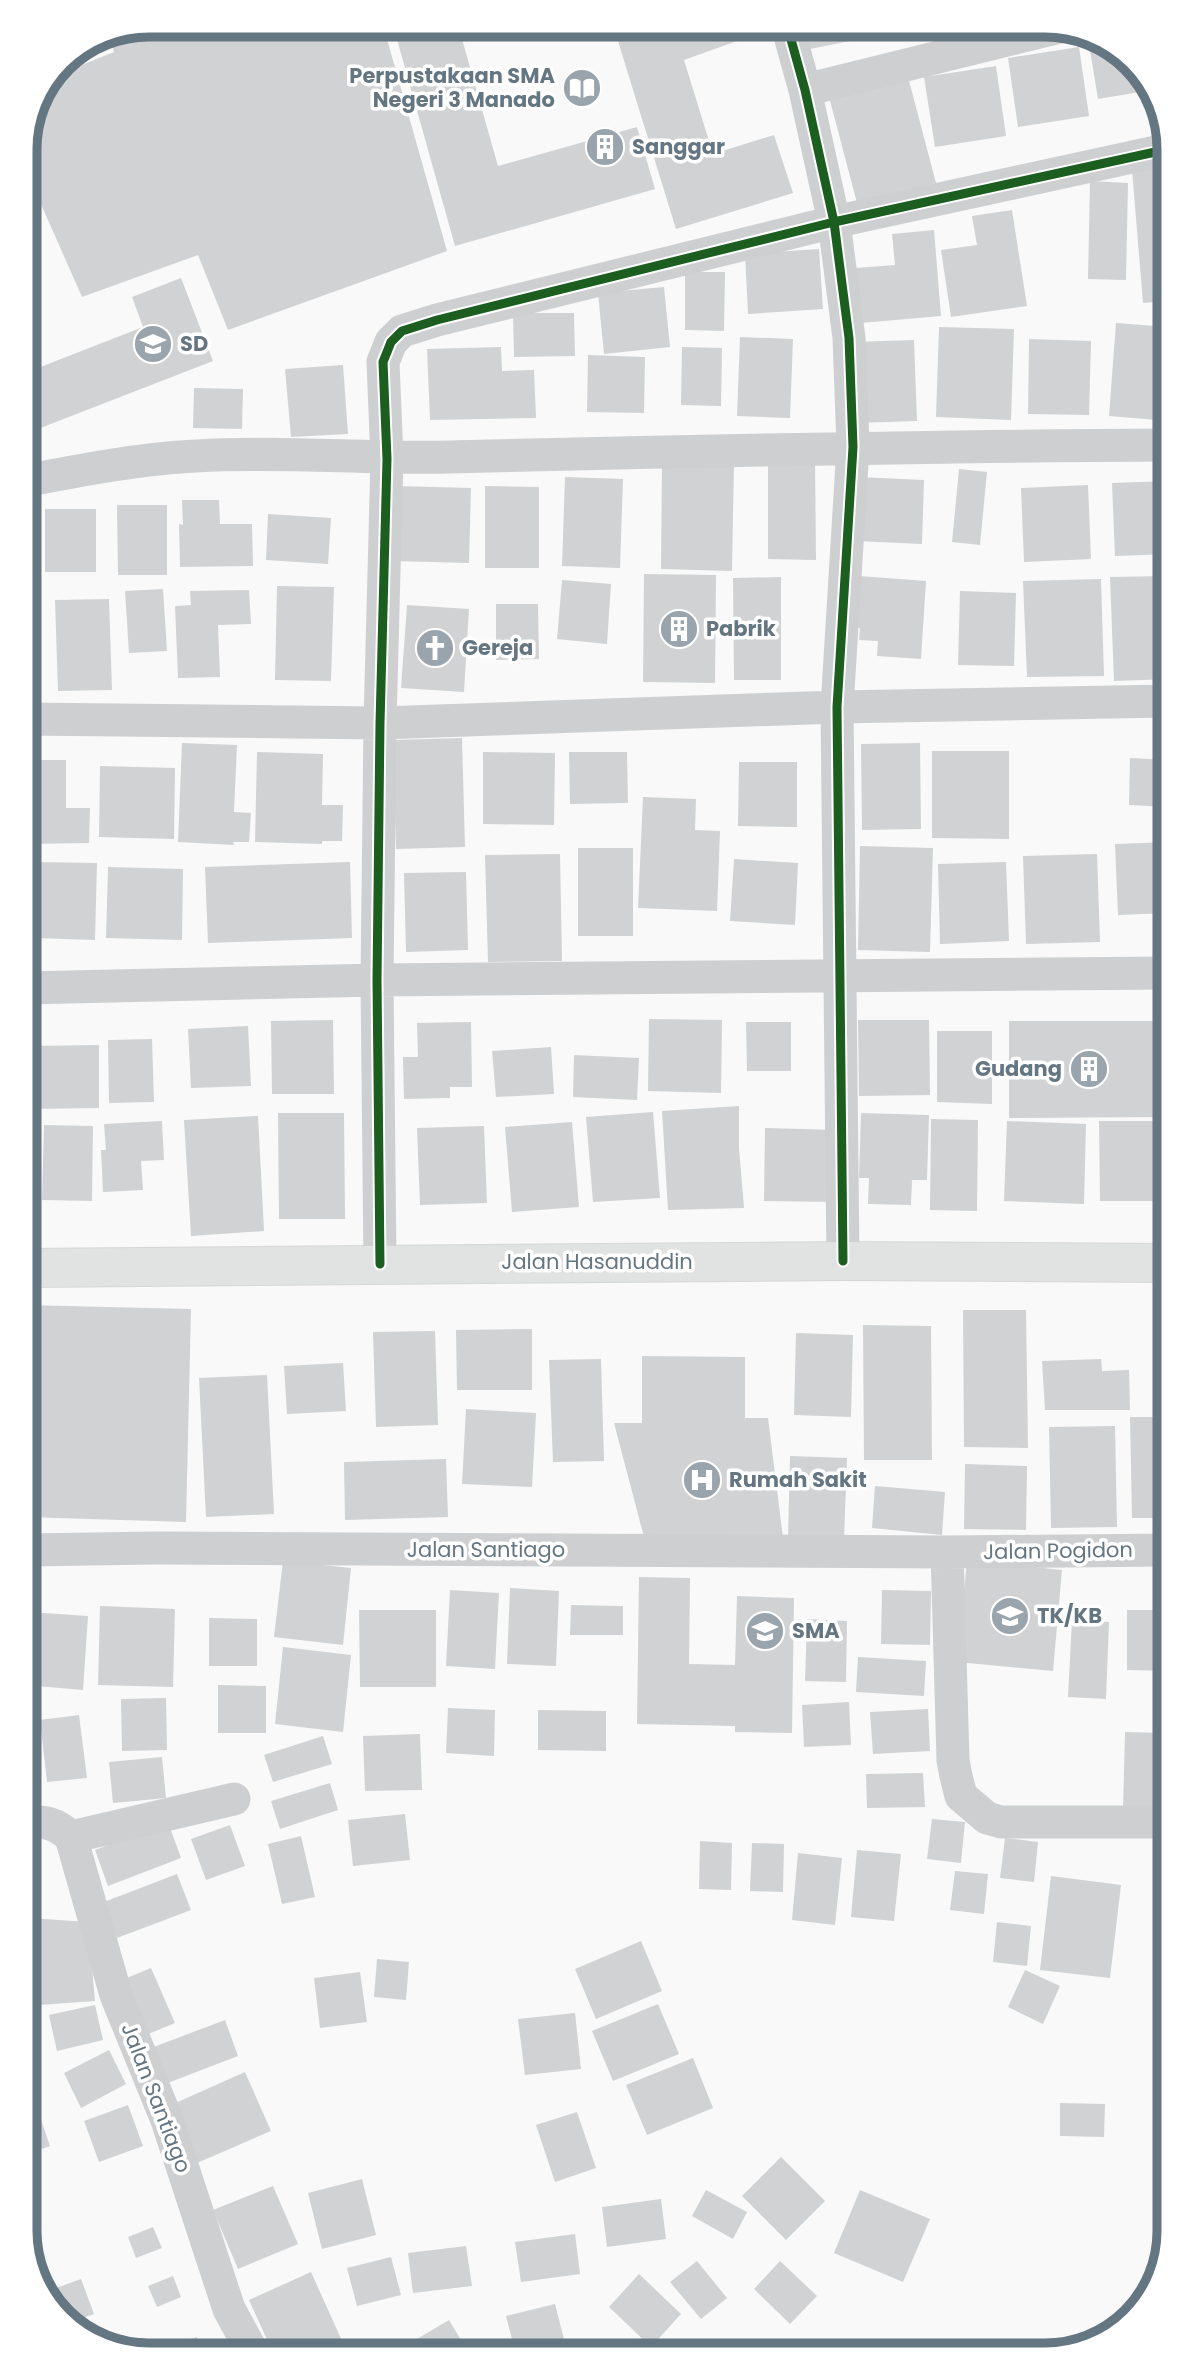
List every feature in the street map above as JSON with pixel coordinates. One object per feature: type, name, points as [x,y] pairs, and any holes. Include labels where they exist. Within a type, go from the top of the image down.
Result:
[{"type":"highway","name":"Jalan Hasanuddin","points":[[37,1268],[844,1261],[1157,1263]]},
{"type":"street","points":[[790,37],[805,90],[834,222],[849,338],[853,447],[837,707],[844,1261]]},
{"type":"street","points":[[805,90],[1020,37]]},
{"type":"street","points":[[380,1264],[377,980],[387,459],[383,362],[391,342],[402,331],[834,222],[1157,152]]},
{"type":"street","points":[[37,479],[195,456],[387,459],[853,447],[1157,445]]},
{"type":"street","points":[[37,719],[380,723],[837,707],[1157,701]]},
{"type":"street","points":[[37,988],[377,980],[1157,973]]},
{"type":"street","name":"Jalan Santiago","points":[[37,1550],[169,1548],[947,1552]]},
{"type":"street","name":"Jalan Pogidon","points":[[947,1552],[1157,1550]]},
{"type":"street","points":[[947,1552],[953,1760],[961,1796],[987,1818],[1001,1822],[1157,1822]]},
{"type":"street","points":[[37,1821],[47,1821],[61,1827],[71,1837],[234,1799]]},
{"type":"street","name":"Jalan Santiago","points":[[71,1837],[116,1995],[167,2120],[229,2309],[247,2343]]},
{"type":"building","points":[[149,37],[386,37],[447,251],[228,330],[198,255],[82,297],[37,195],[37,141],[48,99],[60,81],[71,69],[114,52],[113,43]]},
{"type":"building","name":"Sanggar","points":[[396,37],[461,37],[498,166],[637,127],[655,189],[455,246]]},
{"type":"building","points":[[617,37],[748,37],[684,60],[713,154],[774,135],[793,193],[676,229]]},
{"type":"building","points":[[808,37],[865,38],[810,49]]},
{"type":"building","points":[[1089,46],[1113,60],[1141,92],[1098,99]]},
{"type":"building","points":[[1079,47],[1089,116],[1018,127],[1008,58]]},
{"type":"building","points":[[996,66],[1006,136],[935,147],[924,77]]},
{"type":"building","points":[[907,73],[936,183],[857,203],[828,93]]},
{"type":"building","points":[[1157,168],[1157,302],[1143,303],[1132,170]]},
{"type":"building","points":[[1090,181],[1128,183],[1126,280],[1088,279]]},
{"type":"building","points":[[1012,210],[1027,306],[951,317],[941,250],[977,245],[972,216]]},
{"type":"building","points":[[934,230],[941,316],[861,323],[856,268],[895,265],[892,234]]},
{"type":"building","points":[[819,249],[823,309],[748,314],[745,254]]},
{"type":"building","points":[[685,272],[725,272],[724,331],[685,330]]},
{"type":"building","name":"SD","points":[[181,278],[213,361],[37,429],[37,368],[143,327],[132,297]]},
{"type":"building","points":[[664,287],[670,347],[604,354],[598,293]]},
{"type":"building","points":[[513,313],[574,313],[575,356],[514,357]]},
{"type":"building","points":[[1116,323],[1157,326],[1157,420],[1109,416]]},
{"type":"building","points":[[939,327],[1014,329],[1011,420],[936,417]]},
{"type":"building","points":[[740,337],[793,339],[790,418],[737,416]]},
{"type":"building","points":[[1029,339],[1091,341],[1089,415],[1028,414]]},
{"type":"building","points":[[914,340],[917,421],[856,423],[853,342]]},
{"type":"building","points":[[501,347],[502,371],[534,370],[536,418],[430,420],[427,349]]},
{"type":"building","points":[[682,347],[722,348],[721,406],[681,405]]},
{"type":"building","points":[[588,355],[645,357],[644,413],[587,412]]},
{"type":"building","points":[[343,365],[348,434],[291,437],[285,369]]},
{"type":"building","points":[[194,388],[243,389],[242,429],[193,428]]},
{"type":"building","points":[[768,457],[815,457],[816,560],[768,559]]},
{"type":"building","name":"Pabrik","points":[[662,461],[734,462],[732,571],[661,569]]},
{"type":"building","points":[[959,469],[987,472],[980,545],[952,542]]},
{"type":"building","points":[[565,477],[623,479],[620,568],[562,566]]},
{"type":"building","points":[[859,477],[924,480],[922,544],[856,541]]},
{"type":"building","points":[[1157,481],[1157,554],[1115,556],[1112,483]]},
{"type":"building","points":[[1088,485],[1091,559],[1024,562],[1021,488]]},
{"type":"building","points":[[396,486],[471,488],[469,563],[394,561]]},
{"type":"building","points":[[485,486],[539,487],[539,568],[485,568]]},
{"type":"building","points":[[182,500],[219,500],[220,524],[252,524],[253,566],[180,567],[179,524],[183,525]]},
{"type":"building","points":[[117,505],[167,505],[167,575],[118,575]]},
{"type":"building","points":[[45,509],[96,509],[96,572],[45,572]]},
{"type":"building","points":[[268,514],[331,518],[328,564],[266,560]]},
{"type":"building","name":"Pabrik","points":[[644,574],[716,575],[715,683],[643,682]]},
{"type":"building","points":[[846,575],[926,581],[921,659],[877,656],[878,641],[859,640],[860,628],[842,627]]},
{"type":"building","points":[[1157,576],[1157,679],[1114,681],[1110,577]]},
{"type":"building","points":[[781,577],[781,680],[734,680],[733,578]]},
{"type":"building","points":[[1101,579],[1104,676],[1027,677],[1023,581]]},
{"type":"building","points":[[562,580],[611,584],[607,644],[557,639]]},
{"type":"building","points":[[277,586],[334,587],[331,681],[275,680]]},
{"type":"building","points":[[163,589],[167,651],[129,653],[125,591]]},
{"type":"building","points":[[249,590],[251,624],[218,625],[220,677],[178,678],[175,606],[191,605],[190,591]]},
{"type":"building","points":[[960,591],[1016,593],[1014,666],[958,665]]},
{"type":"building","points":[[109,599],[112,690],[58,691],[55,600]]},
{"type":"building","points":[[496,604],[538,604],[539,659],[496,660]]},
{"type":"building","name":"Gereja","points":[[407,605],[469,609],[464,692],[401,688]]},
{"type":"building","points":[[462,738],[465,847],[396,849],[393,740]]},
{"type":"building","points":[[182,743],[237,745],[234,812],[251,813],[249,842],[233,842],[234,845],[178,842]]},
{"type":"building","points":[[920,743],[921,829],[862,830],[861,744]]},
{"type":"building","points":[[932,751],[1009,751],[1009,839],[932,838]]},
{"type":"building","points":[[257,752],[323,754],[322,805],[343,805],[342,841],[322,841],[322,844],[255,842]]},
{"type":"building","points":[[483,752],[555,753],[554,825],[483,824]]},
{"type":"building","points":[[569,752],[627,752],[628,803],[570,804]]},
{"type":"building","points":[[1130,758],[1157,759],[1157,806],[1129,805]]},
{"type":"building","points":[[37,760],[66,760],[66,808],[90,808],[89,843],[37,844]]},
{"type":"building","points":[[739,762],[797,762],[797,827],[738,826]]},
{"type":"building","points":[[100,766],[175,768],[174,839],[99,837]]},
{"type":"building","points":[[643,797],[696,799],[695,830],[720,831],[717,911],[638,908]]},
{"type":"building","points":[[1157,842],[1157,913],[1118,915],[1115,844]]},
{"type":"building","points":[[860,846],[933,848],[930,952],[858,950]]},
{"type":"building","points":[[578,848],[633,848],[633,936],[578,936]]},
{"type":"building","points":[[560,854],[562,961],[488,962],[485,855]]},
{"type":"building","points":[[1097,854],[1100,942],[1026,944],[1023,856]]},
{"type":"building","points":[[734,859],[798,863],[795,925],[730,921]]},
{"type":"building","points":[[37,862],[97,863],[95,940],[37,938]]},
{"type":"building","points":[[350,862],[352,938],[208,943],[205,867]]},
{"type":"building","points":[[1006,862],[1009,941],[940,944],[938,864]]},
{"type":"building","points":[[108,867],[183,869],[182,940],[106,938]]},
{"type":"building","points":[[466,872],[468,950],[406,952],[404,873]]},
{"type":"building","points":[[649,1019],[722,1020],[721,1093],[648,1091]]},
{"type":"building","points":[[333,1020],[334,1094],[272,1094],[271,1021]]},
{"type":"building","points":[[858,1020],[929,1020],[930,1095],[859,1096]]},
{"type":"building","name":"Gudang","points":[[1009,1021],[1157,1021],[1157,1117],[1009,1118]]},
{"type":"building","points":[[471,1022],[472,1087],[450,1087],[450,1098],[404,1099],[403,1057],[418,1057],[417,1023]]},
{"type":"building","points":[[746,1022],[791,1022],[791,1071],[747,1071]]},
{"type":"building","points":[[248,1026],[251,1086],[191,1088],[188,1029]]},
{"type":"building","points":[[937,1031],[992,1031],[992,1104],[937,1102]]},
{"type":"building","points":[[152,1039],[154,1102],[109,1103],[108,1040]]},
{"type":"building","points":[[99,1045],[99,1108],[37,1109],[37,1046]]},
{"type":"building","points":[[551,1047],[554,1094],[496,1097],[492,1051]]},
{"type":"building","points":[[574,1055],[639,1058],[637,1100],[573,1097]]},
{"type":"building","points":[[739,1106],[744,1208],[668,1210],[662,1111]]},
{"type":"building","points":[[653,1112],[660,1198],[593,1202],[586,1117]]},
{"type":"building","points":[[278,1113],[344,1113],[345,1219],[279,1219]]},
{"type":"building","points":[[861,1113],[929,1115],[927,1180],[912,1180],[911,1205],[868,1204],[869,1178],[859,1178]]},
{"type":"building","points":[[258,1116],[264,1231],[191,1236],[184,1120]]},
{"type":"building","points":[[931,1119],[978,1120],[977,1211],[930,1210]]},
{"type":"building","points":[[162,1121],[164,1160],[141,1161],[143,1190],[103,1192],[101,1150],[106,1150],[104,1124]]},
{"type":"building","points":[[1007,1121],[1086,1124],[1084,1204],[1004,1201]]},
{"type":"building","points":[[1099,1121],[1157,1121],[1157,1201],[1100,1201]]},
{"type":"building","points":[[572,1122],[579,1207],[512,1212],[505,1127]]},
{"type":"building","points":[[44,1125],[93,1126],[92,1201],[42,1200]]},
{"type":"building","points":[[484,1126],[487,1203],[420,1205],[417,1128]]},
{"type":"building","points":[[765,1128],[838,1130],[838,1202],[764,1201]]},
{"type":"building","points":[[37,1305],[191,1309],[186,1522],[37,1517]]},
{"type":"building","points":[[963,1310],[1026,1310],[1028,1448],[964,1447]]},
{"type":"building","points":[[863,1325],[931,1326],[932,1460],[864,1460]]},
{"type":"building","points":[[532,1329],[532,1390],[457,1390],[456,1330]]},
{"type":"building","points":[[435,1331],[438,1425],[376,1427],[373,1332]]},
{"type":"building","points":[[796,1333],[853,1335],[851,1417],[794,1415]]},
{"type":"building","name":"Rumah Sakit","points":[[642,1356],[745,1357],[745,1418],[768,1418],[783,1538],[644,1537],[614,1423],[642,1423]]},
{"type":"building","points":[[601,1359],[604,1461],[553,1462],[549,1360]]},
{"type":"building","points":[[1101,1359],[1102,1371],[1129,1370],[1130,1410],[1045,1410],[1042,1361]]},
{"type":"building","points":[[343,1363],[346,1411],[287,1414],[284,1366]]},
{"type":"building","points":[[267,1375],[274,1514],[206,1517],[199,1378]]},
{"type":"building","points":[[466,1409],[536,1413],[532,1487],[462,1484]]},
{"type":"building","points":[[1130,1417],[1157,1417],[1157,1518],[1132,1518]]},
{"type":"building","points":[[1115,1426],[1117,1527],[1051,1528],[1049,1427]]},
{"type":"building","points":[[790,1456],[847,1458],[844,1540],[788,1538]]},
{"type":"building","points":[[446,1459],[448,1517],[345,1520],[344,1462]]},
{"type":"building","points":[[965,1464],[1027,1466],[1026,1530],[964,1529]]},
{"type":"building","points":[[875,1486],[945,1492],[942,1535],[872,1528]]},
{"type":"building","name":"TK/KB","points":[[967,1560],[1062,1570],[1053,1671],[957,1662]]},
{"type":"building","points":[[283,1561],[351,1568],[343,1645],[274,1637]]},
{"type":"building","name":"SMA","points":[[639,1577],[690,1578],[689,1664],[735,1665],[737,1596],[794,1598],[792,1733],[735,1732],[735,1726],[637,1724]]},
{"type":"building","points":[[510,1588],[559,1591],[556,1666],[507,1664]]},
{"type":"building","points":[[450,1590],[499,1593],[495,1669],[446,1666]]},
{"type":"building","points":[[882,1590],[931,1591],[930,1645],[881,1644]]},
{"type":"building","points":[[571,1605],[623,1606],[623,1635],[570,1635]]},
{"type":"building","points":[[100,1606],[175,1609],[173,1687],[98,1685]]},
{"type":"building","points":[[359,1610],[436,1610],[436,1687],[360,1687]]},
{"type":"building","points":[[1127,1610],[1157,1610],[1157,1671],[1127,1670]]},
{"type":"building","points":[[37,1613],[88,1616],[83,1690],[37,1686]]},
{"type":"building","points":[[209,1618],[257,1619],[257,1666],[209,1666]]},
{"type":"building","points":[[807,1619],[847,1621],[846,1682],[805,1681]]},
{"type":"building","points":[[1072,1620],[1109,1622],[1106,1699],[1068,1697]]},
{"type":"building","points":[[283,1647],[351,1655],[343,1732],[275,1724]]},
{"type":"building","points":[[858,1657],[926,1661],[924,1696],[856,1692]]},
{"type":"building","points":[[218,1685],[266,1686],[266,1733],[218,1733]]},
{"type":"building","points":[[166,1698],[167,1750],[122,1751],[121,1699]]},
{"type":"building","points":[[849,1702],[851,1745],[804,1747],[802,1705]]},
{"type":"building","points":[[448,1708],[495,1710],[494,1756],[446,1753]]},
{"type":"building","points":[[928,1709],[930,1751],[873,1754],[870,1712]]},
{"type":"building","points":[[538,1710],[606,1711],[606,1751],[538,1750]]},
{"type":"building","points":[[79,1715],[87,1778],[47,1782],[40,1720]]},
{"type":"building","points":[[1125,1732],[1157,1733],[1157,1810],[1123,1809]]},
{"type":"building","points":[[420,1734],[422,1790],[365,1791],[363,1736]]},
{"type":"building","points":[[323,1736],[332,1764],[273,1782],[264,1755]]},
{"type":"building","points":[[162,1757],[166,1798],[113,1803],[109,1762]]},
{"type":"building","points":[[923,1773],[925,1807],[867,1808],[866,1774]]},
{"type":"building","points":[[330,1783],[338,1810],[280,1829],[271,1801]]},
{"type":"building","points":[[405,1814],[410,1860],[353,1866],[348,1820]]},
{"type":"building","points":[[932,1819],[965,1822],[961,1863],[927,1859]]},
{"type":"building","points":[[168,1822],[181,1858],[108,1886],[95,1850]]},
{"type":"building","points":[[230,1825],[245,1866],[206,1880],[191,1839]]},
{"type":"building","points":[[301,1836],[315,1897],[282,1904],[268,1844]]},
{"type":"building","points":[[1005,1838],[1038,1842],[1034,1882],[1000,1878]]},
{"type":"building","points":[[700,1841],[732,1843],[731,1890],[699,1889]]},
{"type":"building","points":[[752,1843],[784,1844],[783,1892],[750,1891]]},
{"type":"building","points":[[857,1850],[901,1854],[894,1921],[851,1917]]},
{"type":"building","points":[[798,1853],[842,1858],[835,1925],[792,1920]]},
{"type":"building","points":[[955,1871],[988,1874],[984,1914],[950,1910]]},
{"type":"building","points":[[177,1874],[191,1910],[117,1938],[104,1902]]},
{"type":"building","points":[[1051,1876],[1121,1885],[1110,1978],[1040,1970]]},
{"type":"building","points":[[37,1919],[88,1922],[95,2001],[37,2005]]},
{"type":"building","points":[[997,1922],[1031,1926],[1027,1966],[993,1962]]},
{"type":"building","points":[[641,1941],[662,1991],[596,2019],[575,1969]]},
{"type":"building","points":[[377,1959],[409,1962],[406,2000],[374,1997]]},
{"type":"building","points":[[151,1968],[175,2023],[146,2035],[122,1980]]},
{"type":"building","points":[[1025,1970],[1060,1986],[1043,2024],[1008,2007]]},
{"type":"building","points":[[360,1972],[367,2022],[320,2028],[314,1978]]},
{"type":"building","points":[[658,2004],[679,2054],[613,2081],[592,2031]]},
{"type":"building","points":[[95,2005],[103,2040],[57,2051],[49,2015]]},
{"type":"building","points":[[575,2013],[581,2069],[525,2075],[518,2019]]},
{"type":"building","points":[[225,2020],[238,2056],[165,2084],[151,2048]]},
{"type":"building","points":[[109,2050],[126,2084],[81,2108],[64,2073]]},
{"type":"building","points":[[693,2058],[713,2108],[647,2135],[626,2085]]},
{"type":"building","points":[[245,2072],[271,2131],[197,2163],[171,2105]]},
{"type":"building","points":[[1060,2103],[1105,2104],[1104,2137],[1060,2136]]},
{"type":"building","points":[[128,2105],[143,2146],[99,2162],[84,2121]]},
{"type":"building","points":[[37,2108],[50,2146],[37,2151]]},
{"type":"building","points":[[577,2112],[596,2168],[555,2182],[536,2125]]},
{"type":"building","points":[[781,2157],[825,2201],[786,2240],[742,2196]]},
{"type":"building","points":[[362,2179],[376,2235],[322,2249],[308,2193]]},
{"type":"building","points":[[273,2186],[298,2244],[238,2269],[213,2210]]},
{"type":"building","points":[[706,2190],[747,2212],[733,2239],[692,2216]]},
{"type":"building","points":[[860,2190],[930,2219],[903,2282],[834,2253]]},
{"type":"building","points":[[661,2199],[666,2239],[607,2247],[602,2207]]},
{"type":"building","points":[[153,2227],[162,2248],[136,2258],[128,2237]]},
{"type":"building","points":[[575,2234],[580,2274],[521,2282],[515,2242]]},
{"type":"building","points":[[466,2246],[472,2286],[413,2293],[408,2253]]},
{"type":"building","points":[[391,2257],[401,2295],[357,2306],[347,2268]]},
{"type":"building","points":[[697,2261],[727,2298],[701,2319],[670,2282]]},
{"type":"building","points":[[780,2261],[817,2296],[790,2324],[754,2289]]},
{"type":"building","points":[[311,2272],[343,2343],[269,2343],[249,2300]]},
{"type":"building","points":[[639,2274],[681,2314],[655,2343],[647,2343],[609,2307]]},
{"type":"building","points":[[173,2276],[181,2297],[157,2307],[148,2286]]},
{"type":"building","points":[[81,2279],[94,2314],[80,2319],[53,2289]]},
{"type":"building","points":[[555,2304],[565,2343],[513,2343],[506,2316]]},
{"type":"building","points":[[449,2320],[463,2343],[410,2343]]},
{"type":"building","points":[[197,2337],[199,2343],[180,2343]]},
{"type":"cycle path","points":[[790,37],[805,90],[834,222],[849,338],[853,447],[837,707],[843,1261]]},
{"type":"cycle path","points":[[380,1264],[377,980],[387,459],[383,362],[391,342],[402,331],[437,320],[834,222],[1157,152]]},
{"type":"place","name":"Perpustakaan SMA Negeri 3 Manado","points":[[582,88]]},
{"type":"place","name":"Sanggar","points":[[605,147]]},
{"type":"place","name":"SD","points":[[153,344]]},
{"type":"place","name":"Pabrik","points":[[679,629]]},
{"type":"place","name":"Gereja","points":[[435,648]]},
{"type":"place","name":"Gudang","points":[[1089,1069]]},
{"type":"place","name":"Rumah Sakit","points":[[702,1480]]},
{"type":"place","name":"TK/KB","points":[[1010,1616]]},
{"type":"place","name":"SMA","points":[[765,1631]]}]
